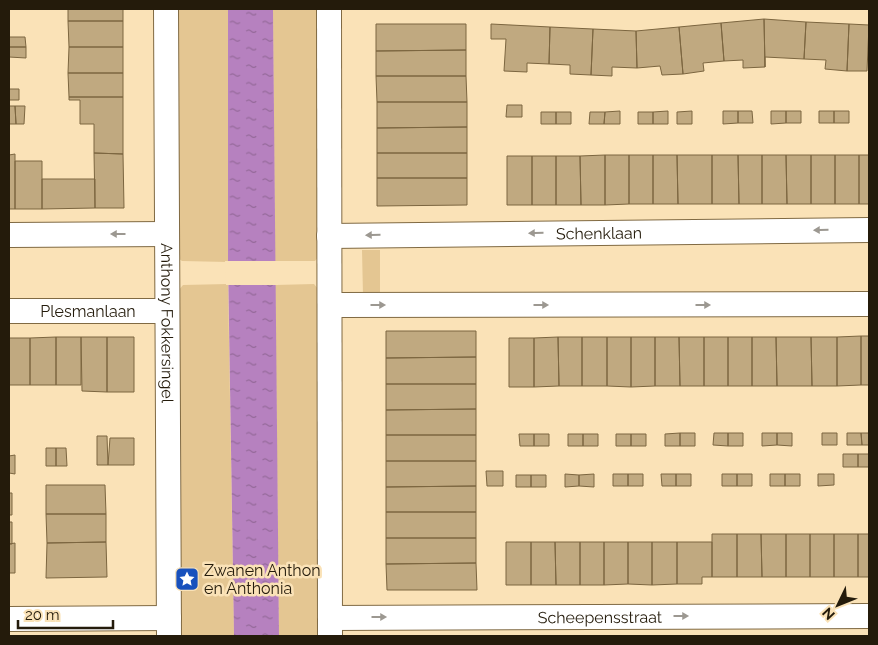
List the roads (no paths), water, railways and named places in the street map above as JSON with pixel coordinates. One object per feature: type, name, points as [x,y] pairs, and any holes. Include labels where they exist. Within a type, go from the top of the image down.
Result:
[{"type":"street","name":"Anthony Fokkersingel","points":[[166,9],[169,627]]},
{"type":"street","points":[[329,9],[330,627]]},
{"type":"street","name":"Schenklaan","points":[[329,236],[869,230]]},
{"type":"street","points":[[9,235],[167,234]]},
{"type":"street","points":[[330,305],[869,304]]},
{"type":"street","name":"Plesmanlaan","points":[[9,311],[167,311]]},
{"type":"street","name":"Scheepensstraat","points":[[330,627],[869,616]]},
{"type":"street","points":[[9,619],[169,627]]},
{"type":"water","points":[[228,9],[273,9],[279,636],[234,636],[228,262]]},
{"type":"place","name":"Zwanen Anthon en Anthonia","points":[[187,579]]}]
